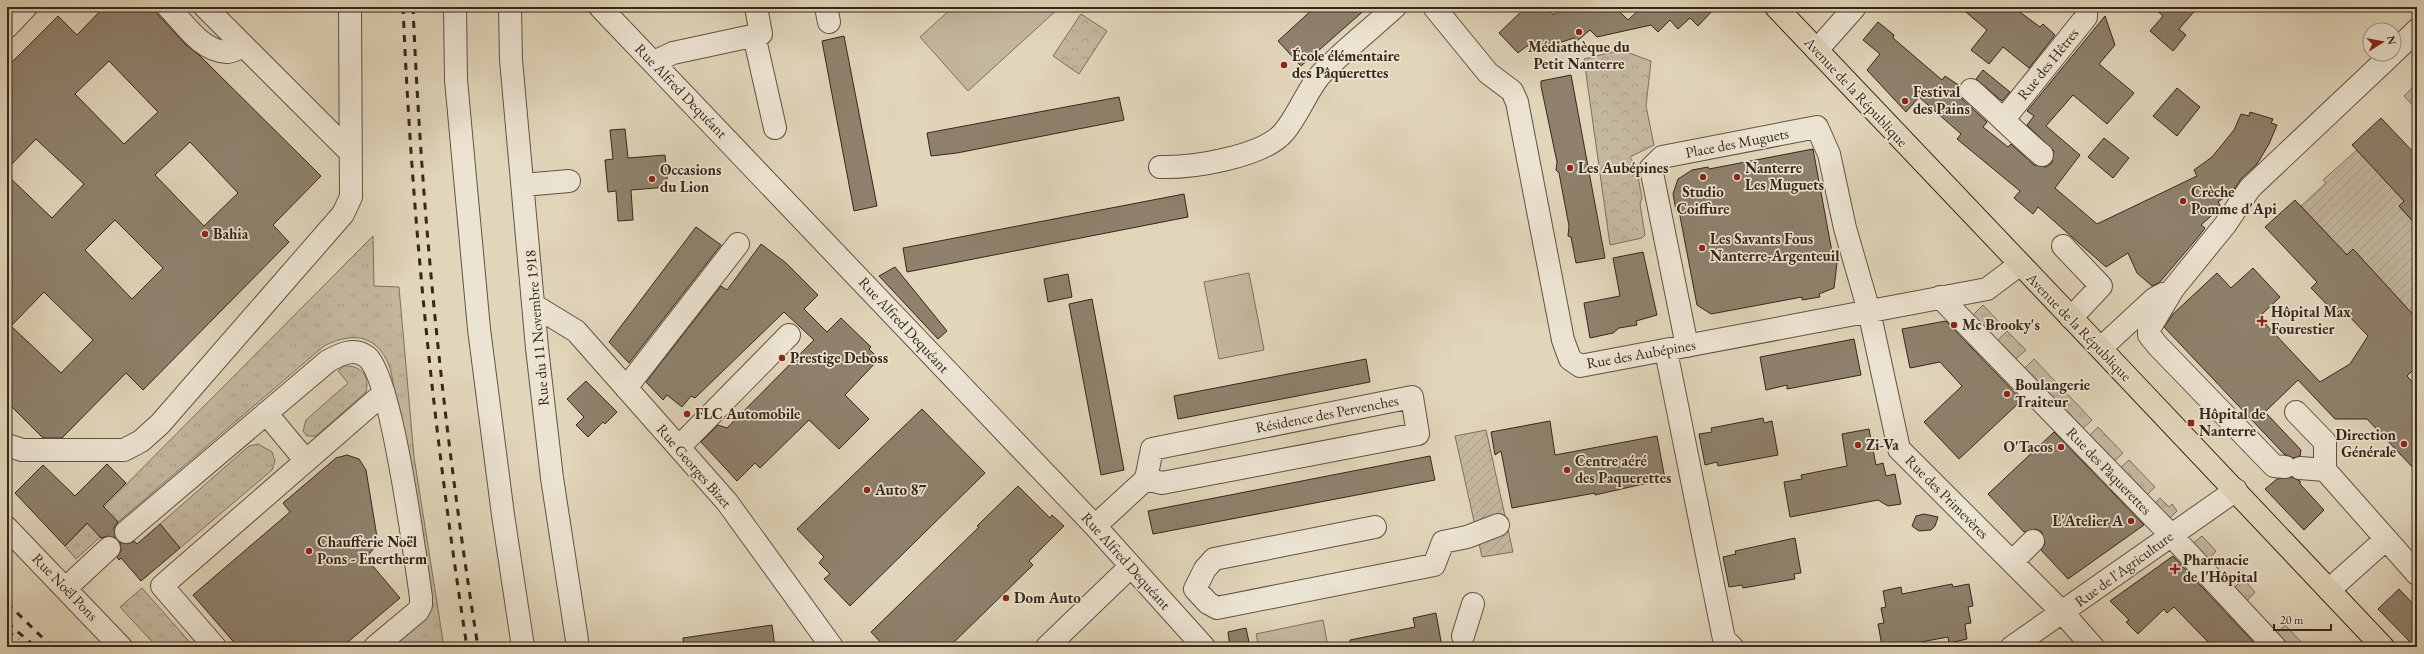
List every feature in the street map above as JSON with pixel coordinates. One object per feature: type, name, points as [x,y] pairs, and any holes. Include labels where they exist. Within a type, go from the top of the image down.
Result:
[{"type":"main road","name":"Avenue de la République","points":[[1776,7],[2019,265],[2101,348],[2236,490],[2382,647]]},
{"type":"street","points":[[7,27],[26,7]]},
{"type":"street","points":[[205,7],[349,151]]},
{"type":"street","points":[[7,446],[22,450],[107,452],[124,450],[141,441],[160,424],[343,214],[351,196],[349,151],[350,7]]},
{"type":"street","points":[[455,7],[456,80],[479,329],[503,515],[523,647]]},
{"type":"street","name":"Rue du 11 Novembre 1918","points":[[510,7],[511,60],[552,478],[578,647]]},
{"type":"street","name":"Rue Alfred Dequéant","points":[[600,7],[1094,526],[1204,647]]},
{"type":"street","points":[[654,62],[673,53],[761,34],[756,7]]},
{"type":"street","points":[[1160,167],[1175,167],[1210,162],[1256,150],[1270,144],[1283,133],[1322,73],[1395,7]]},
{"type":"street","name":"Rue des Aubépines","points":[[1434,7],[1488,73],[1512,91],[1517,102],[1563,340],[1570,359],[1580,366],[1593,365],[1987,289],[2019,265]]},
{"type":"street","points":[[1817,50],[1855,7]]},
{"type":"street","name":"Rue des Hêtres","points":[[2004,119],[2086,17],[2086,7]]},
{"type":"street","points":[[166,11],[201,43],[211,50],[229,52],[245,47]]},
{"type":"street","points":[[2402,44],[2417,30]]},
{"type":"street","points":[[754,35],[775,128]]},
{"type":"street","points":[[2325,470],[2274,466],[2149,335],[2148,329],[2173,289],[2225,225],[2250,188],[2384,62]]},
{"type":"street","points":[[1970,90],[2004,119],[2012,130],[2042,155]]},
{"type":"street","name":"Place des Muguets","points":[[1677,348],[1652,168],[1662,157],[1817,127],[1830,154],[1845,228],[1869,311]]},
{"type":"street","points":[[523,185],[569,181]]},
{"type":"street","points":[[626,388],[738,244]]},
{"type":"street","points":[[2063,246],[2101,286],[2071,318]]},
{"type":"street","points":[[2101,348],[2154,299],[2173,289]]},
{"type":"street","name":"Rue des Pâquerettes","points":[[1940,297],[2171,535],[2275,647]]},
{"type":"street","name":"Rue Georges Bizet","points":[[535,306],[576,331],[679,447],[726,502],[832,647]]},
{"type":"street","name":"Rue des Primevères","points":[[1869,311],[1899,449],[2062,612],[2093,647]]},
{"type":"street","points":[[679,447],[789,335]]},
{"type":"street","points":[[1677,348],[1724,639],[1732,647]]},
{"type":"street","points":[[126,532],[328,361],[352,351],[360,353],[368,358],[375,368],[384,393],[399,458],[421,606],[375,647]]},
{"type":"street","points":[[215,647],[162,586],[384,393]]},
{"type":"street","name":"Résidence des Pervenches","points":[[1412,397],[1418,434],[1162,484],[1146,479],[1152,449],[1412,397]]},
{"type":"street","points":[[2296,412],[2324,442],[2325,470],[2417,574]]},
{"type":"street","points":[[266,413],[306,461]]},
{"type":"street","points":[[1094,526],[1146,479]]},
{"type":"street","name":"Rue de l'Agriculture","points":[[2012,647],[2236,490]]},
{"type":"street","points":[[1195,589],[1208,604],[1218,608],[1434,565],[1443,542],[1467,537],[1498,525]]},
{"type":"street","name":"Rue Noël Pons","points":[[7,528],[121,647]]},
{"type":"street","points":[[1169,609],[1195,589],[1205,569],[1214,559],[1375,528]]},
{"type":"street","points":[[2329,590],[2386,539]]},
{"type":"street","points":[[2012,562],[2033,541]]},
{"type":"street","points":[[66,588],[109,548]]},
{"type":"street","points":[[1048,647],[1130,567]]},
{"type":"street","points":[[1463,636],[1473,604]]},
{"type":"green space","points":[[953,7],[1060,7],[968,91],[920,37]]},
{"type":"green space","points":[[1081,14],[1107,31],[1079,74],[1053,56]]},
{"type":"green space","points":[[1621,50],[1651,61],[1646,106],[1654,145],[1630,157],[1636,166],[1642,198],[1640,204],[1645,235],[1642,238],[1610,245],[1584,59]]},
{"type":"green space","points":[[2417,83],[2417,110],[2404,96]]},
{"type":"green space","points":[[2357,150],[2404,201],[2399,206],[2417,226],[2417,319],[2353,249],[2347,255],[2301,206],[2326,183],[2323,180]]},
{"type":"green space","points":[[373,236],[374,286],[399,287],[414,457],[444,647],[387,647],[430,603],[391,371],[380,350],[373,343],[365,339],[346,338],[324,346],[118,522],[97,534],[100,537],[76,559],[65,546]]},
{"type":"green space","points":[[1249,273],[1264,350],[1219,359],[1204,282]]},
{"type":"green space","points":[[1983,305],[1999,322],[1989,332],[1973,315]]},
{"type":"green space","points":[[2007,331],[2026,350],[2012,362],[1994,344]]},
{"type":"green space","points":[[2034,359],[2092,420],[2081,430],[2024,369]]},
{"type":"green space","points":[[344,366],[355,367],[363,373],[367,381],[366,392],[316,436],[307,436],[303,431],[306,420],[348,383],[338,371]]},
{"type":"green space","points":[[2098,427],[2123,453],[2112,463],[2088,437]]},
{"type":"green space","points":[[1486,430],[1513,552],[1482,557],[1455,436]]},
{"type":"green space","points":[[258,444],[272,452],[275,461],[272,470],[180,548],[160,524],[249,446]]},
{"type":"green space","points":[[2129,460],[2155,487],[2145,497],[2118,470]]},
{"type":"green space","points":[[2160,498],[2169,507],[2172,504],[2177,511],[2167,521],[2153,506]]},
{"type":"green space","points":[[2202,536],[2216,551],[2206,562],[2190,546]]},
{"type":"green space","points":[[2243,579],[2255,592],[2245,603],[2233,589]]},
{"type":"green space","points":[[142,588],[194,647],[157,647],[120,607]]},
{"type":"green space","points":[[1323,620],[1328,647],[1259,647],[1256,634]]},
{"type":"green space","points":[[2285,625],[2306,647],[2280,647],[2272,638]]},
{"type":"building","name":"Bahia","points":[[104,7],[151,7],[185,44],[199,55],[321,176],[273,225],[289,242],[143,390],[126,373],[62,438],[43,438],[7,402],[7,175],[52,218],[84,184],[36,139],[7,169],[7,67],[58,16],[77,35]],"holes":[[[109,61],[158,112],[124,144],[75,94]],[[190,142],[238,193],[204,226],[155,175]],[[115,220],[163,268],[132,299],[85,250]],[[44,292],[93,340],[61,373],[11,326]]]},
{"type":"building","points":[[1315,7],[1368,7],[1301,66],[1278,41]]},
{"type":"building","points":[[1526,7],[1546,7],[1554,15],[1560,7],[1615,7],[1628,20],[1642,7],[1716,7],[1698,26],[1690,18],[1678,29],[1670,20],[1658,32],[1651,25],[1597,37],[1590,30],[1577,41],[1574,38],[1549,46],[1527,46],[1518,53],[1499,33]]},
{"type":"building","points":[[1960,7],[2013,7],[2040,27],[2043,24],[2055,35],[2029,68],[2003,47],[1989,64],[1971,50],[1987,30]]},
{"type":"building","points":[[2153,7],[2198,7],[2179,29],[2186,35],[2173,51],[2150,31],[2163,16]]},
{"type":"building","points":[[2105,16],[2115,45],[2099,64],[2134,93],[2107,124],[2073,95],[2046,126],[2080,155],[2055,188],[2097,224],[2197,176],[2194,170],[2212,157],[2234,130],[2241,114],[2249,116],[2250,112],[2273,119],[2271,123],[2277,125],[2269,144],[2257,164],[2241,179],[2233,191],[2218,202],[2221,207],[2201,225],[2205,228],[2199,236],[2160,282],[2152,286],[2137,273],[2128,253],[2106,267],[2038,207],[2033,214],[2014,198],[2020,191],[1957,139],[1961,134],[1919,97],[1906,112],[1867,70],[1880,54],[1863,40],[1878,22],[1894,35],[1893,38],[1942,80],[1945,76],[1960,86],[1959,94],[1962,99],[1987,122],[1983,127],[2008,147],[2011,144],[2034,165],[2046,167],[2052,163],[2054,151],[2027,125],[2034,116],[2027,111]]},
{"type":"building","points":[[844,36],[877,206],[854,211],[822,41]]},
{"type":"building","points":[[1983,70],[2010,92],[2002,101],[1976,79]]},
{"type":"building","name":"Les Aubépines","points":[[1571,75],[1605,258],[1576,263],[1571,237],[1568,236],[1569,226],[1559,173],[1556,170],[1557,162],[1541,86],[1541,81]]},
{"type":"building","points":[[2177,88],[2200,107],[2177,136],[2153,116]]},
{"type":"building","points":[[1119,97],[1124,120],[957,153],[931,156],[927,133]]},
{"type":"building","points":[[2381,118],[2417,156],[2417,226],[2399,206],[2404,201],[2352,145]]},
{"type":"building","points":[[625,129],[628,158],[665,155],[668,187],[631,190],[633,220],[618,221],[616,191],[608,192],[605,160],[613,159],[610,130]]},
{"type":"building","points":[[2104,138],[2129,158],[2113,178],[2088,157]]},
{"type":"building","points":[[1813,149],[1832,252],[1835,252],[1837,263],[1834,288],[1819,294],[1820,297],[1802,300],[1802,297],[1711,314],[1697,305],[1679,211],[1676,211],[1673,194],[1678,179],[1692,170],[1708,167],[1709,169]]},
{"type":"building","points":[[1184,194],[1188,217],[907,272],[903,248]]},
{"type":"building","points":[[2295,200],[2347,255],[2353,249],[2417,319],[2417,366],[2407,376],[2417,387],[2417,472],[2367,419],[2335,419],[2298,380],[2265,412],[2301,450],[2300,456],[2293,458],[2284,454],[2164,327],[2173,314],[2217,273],[2231,288],[2253,268],[2280,297],[2259,317],[2320,382],[2350,364],[2368,336],[2345,312],[2339,317],[2311,288],[2317,282],[2265,227]]},
{"type":"building","points":[[696,227],[721,245],[629,363],[609,342]]},
{"type":"building","points":[[761,244],[786,263],[818,295],[804,309],[827,332],[841,318],[871,347],[869,349],[879,359],[845,395],[869,419],[839,449],[809,420],[760,468],[755,463],[737,481],[701,442],[718,425],[727,428],[814,340],[784,312],[695,398],[691,396],[682,407],[667,395],[663,400],[646,382],[721,286],[727,290]]},
{"type":"building","points":[[1643,252],[1657,315],[1636,321],[1637,325],[1619,328],[1613,333],[1590,338],[1584,303],[1620,296],[1613,258]]},
{"type":"building","points":[[895,267],[947,331],[938,339],[879,276]]},
{"type":"building","points":[[1068,274],[1072,297],[1048,302],[1044,279]]},
{"type":"building","points":[[1092,299],[1124,470],[1101,475],[1069,304]]},
{"type":"building","points":[[1946,321],[2022,400],[1959,459],[1924,422],[1962,386],[1940,362],[1910,368],[1902,329]]},
{"type":"building","points":[[1854,339],[1861,375],[1787,389],[1787,385],[1766,390],[1760,357]]},
{"type":"building","points":[[1366,359],[1370,382],[1178,419],[1174,396]]},
{"type":"building","points":[[586,381],[617,412],[605,424],[603,422],[588,437],[576,425],[584,417],[567,399]]},
{"type":"building","points":[[922,409],[985,473],[850,606],[824,579],[830,574],[819,563],[824,557],[797,529]]},
{"type":"building","points":[[1763,418],[1764,423],[1772,421],[1778,455],[1718,466],[1717,462],[1705,465],[1699,434],[1712,432],[1711,428]]},
{"type":"building","points":[[1550,421],[1555,455],[1657,436],[1665,479],[1595,495],[1595,493],[1512,508],[1501,451],[1495,455],[1491,432]]},
{"type":"building","points":[[1869,429],[1876,465],[1883,463],[1886,476],[1895,474],[1901,504],[1888,506],[1878,500],[1790,517],[1784,482],[1802,479],[1801,475],[1847,466],[1842,434]]},
{"type":"building","points":[[2054,432],[2144,525],[2068,579],[2041,550],[2045,544],[2042,532],[2036,529],[2024,532],[1988,494]]},
{"type":"building","name":"Chaufferie Noël Pons - Enertherm","points":[[347,455],[359,459],[366,470],[378,543],[366,558],[400,598],[342,647],[238,647],[193,595],[290,512],[283,503],[336,458]]},
{"type":"building","points":[[1430,456],[1435,480],[1153,534],[1148,511]]},
{"type":"building","points":[[107,464],[126,483],[103,506],[118,522],[114,528],[115,538],[107,536],[101,538],[87,523],[65,546],[15,493],[43,465],[75,496]]},
{"type":"building","points":[[2292,477],[2300,481],[2300,484],[2324,510],[2304,530],[2265,489],[2277,479]]},
{"type":"building","points":[[1018,486],[1050,518],[1052,515],[1064,526],[1029,561],[1033,565],[949,647],[885,647],[871,632],[979,527],[977,526]]},
{"type":"building","points":[[1924,514],[1938,517],[1935,526],[1931,530],[1919,531],[1912,526],[1916,516]]},
{"type":"building","points":[[160,524],[180,548],[141,581],[121,558],[119,560],[117,557],[121,551],[120,542],[128,544],[134,541],[137,544]]},
{"type":"building","points":[[1795,538],[1801,573],[1794,574],[1795,579],[1743,588],[1742,585],[1729,587],[1723,557],[1736,554],[1735,551]]},
{"type":"building","points":[[2173,556],[2258,647],[2213,647],[2174,607],[2167,613],[2164,609],[2138,634],[2126,622],[2129,620],[2110,601]]},
{"type":"building","points":[[1952,584],[1953,587],[1969,584],[1973,606],[1968,607],[1971,623],[1965,624],[1967,639],[1949,643],[1948,637],[1899,646],[1898,643],[1882,646],[1878,624],[1884,623],[1881,608],[1886,607],[1883,591],[1901,587],[1902,594]]},
{"type":"building","points":[[2399,589],[2417,608],[2417,647],[2415,647],[2378,609]]},
{"type":"building","points":[[1436,613],[1442,647],[1350,647],[1350,640],[1415,627],[1413,618]]},
{"type":"building","points":[[772,625],[775,647],[684,647],[683,638]]},
{"type":"building","points":[[1246,628],[1250,647],[1230,647],[1228,632]]},
{"type":"railway","points":[[403,7],[412,168],[426,328],[444,488],[467,647]]},
{"type":"railway","points":[[413,7],[422,168],[436,328],[455,488],[478,647]]},
{"type":"railway","points":[[7,603],[52,647]]},
{"type":"railway","points":[[7,623],[36,647]]},
{"type":"railway","points":[[7,631],[19,639]]},
{"type":"place","name":"Médiathèque du Petit Nanterre","points":[[1579,32]]},
{"type":"place","name":"École élémentaire des Pâquerettes","points":[[1284,65]]},
{"type":"place","name":"Festival des Pains","points":[[1905,101]]},
{"type":"place","name":"Les Aubépines","points":[[1570,168]]},
{"type":"place","name":"Studio Coiffure","points":[[1703,177]]},
{"type":"place","name":"Nanterre Les Muguets","points":[[1737,177]]},
{"type":"place","name":"Occasions du Lion","points":[[652,179]]},
{"type":"place","name":"Crèche Pomme d'Api","points":[[2183,201]]},
{"type":"place","name":"Bahia","points":[[205,234]]},
{"type":"place","name":"Les Savants Fous Nanterre-Argenteuil","points":[[1702,248]]},
{"type":"place","name":"Hôpital Max Fourestier","points":[[2262,321]]},
{"type":"place","name":"Mc Brooky's","points":[[1954,325]]},
{"type":"place","name":"Prestige Deboss","points":[[782,358]]},
{"type":"place","name":"Boulangerie Traiteur","points":[[2007,394]]},
{"type":"place","name":"FLC Automobile","points":[[687,414]]},
{"type":"place","name":"Hôpital de Nanterre","points":[[2191,423]]},
{"type":"place","name":"Direction Générale","points":[[2404,444]]},
{"type":"place","name":"Zi-Va","points":[[1858,445]]},
{"type":"place","name":"O'Tacos","points":[[2061,447]]},
{"type":"place","name":"Centre aéré des Paquerettes","points":[[1567,470]]},
{"type":"place","name":"Auto 87","points":[[867,490]]},
{"type":"place","name":"L'Atelier A","points":[[2131,521]]},
{"type":"place","name":"Chaufferie Noël Pons - Enertherm","points":[[309,551]]},
{"type":"place","name":"Pharmacie de l'Hôpital","points":[[2175,569]]},
{"type":"place","name":"Dom Auto","points":[[1006,598]]}]
